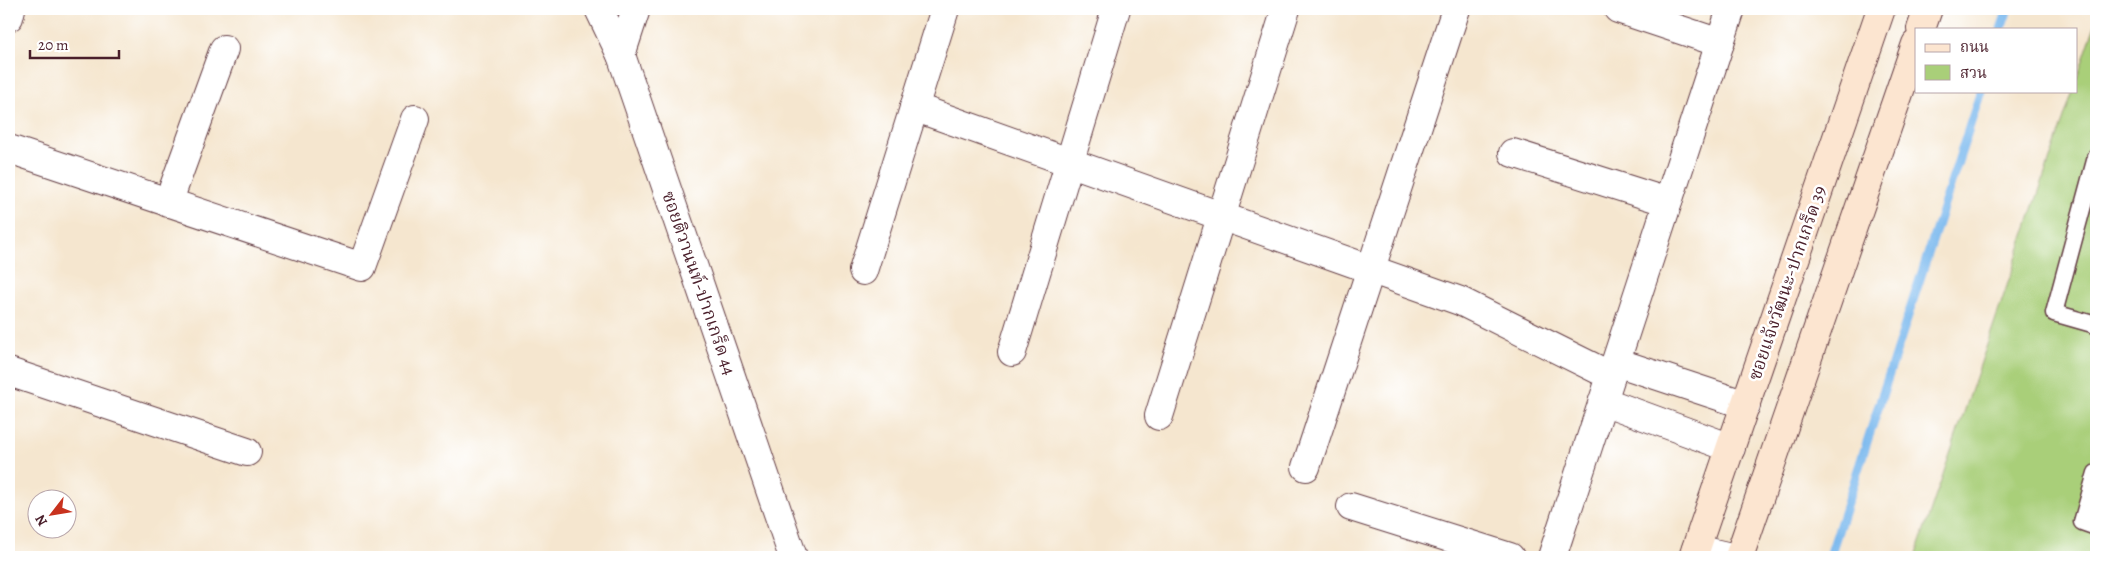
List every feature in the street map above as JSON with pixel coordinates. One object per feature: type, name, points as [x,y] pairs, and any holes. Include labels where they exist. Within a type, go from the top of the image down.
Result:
[{"type":"main road","name":"ซอยแจ้งวัฒนะ-ปากเกร็ด 39","points":[[1695,553],[1881,9]]},
{"type":"main road","points":[[1921,28],[1928,9]]},
{"type":"main road","points":[[1739,557],[1915,47]]},
{"type":"street","points":[[9,17],[12,9]]},
{"type":"street","name":"ซอยติวานนท์-ปากเกร็ด 44","points":[[599,9],[621,55],[793,557]]},
{"type":"street","points":[[621,55],[636,9]]},
{"type":"street","points":[[863,271],[945,9]]},
{"type":"street","points":[[1012,352],[1116,9]]},
{"type":"street","points":[[1159,416],[1286,9]]},
{"type":"street","points":[[1306,467],[1456,9]]},
{"type":"street","points":[[1618,9],[1720,43]]},
{"type":"street","points":[[1552,557],[1731,9]]},
{"type":"street","points":[[168,203],[224,49]]},
{"type":"street","points":[[914,107],[1460,301],[1613,369],[1746,405]]},
{"type":"street","points":[[9,149],[362,267],[415,119]]},
{"type":"street","points":[[1513,153],[1668,202]]},
{"type":"street","points":[[9,372],[246,452]]},
{"type":"street","points":[[1603,401],[1731,448]]},
{"type":"street","points":[[1351,507],[1510,557]]},
{"type":"street","points":[[1695,553],[1731,557]]},
{"type":"lane","points":[[2096,157],[2054,312],[2096,325]]},
{"type":"lane","points":[[2096,473],[2082,522],[2096,527]]},
{"type":"green space","points":[[2096,22],[2096,557],[1915,557],[2073,92],[2078,92],[2078,75]]},
{"type":"waterway","points":[[2001,28],[2008,9]]},
{"type":"waterway","points":[[1834,557],[1830,556],[1981,92]]}]
